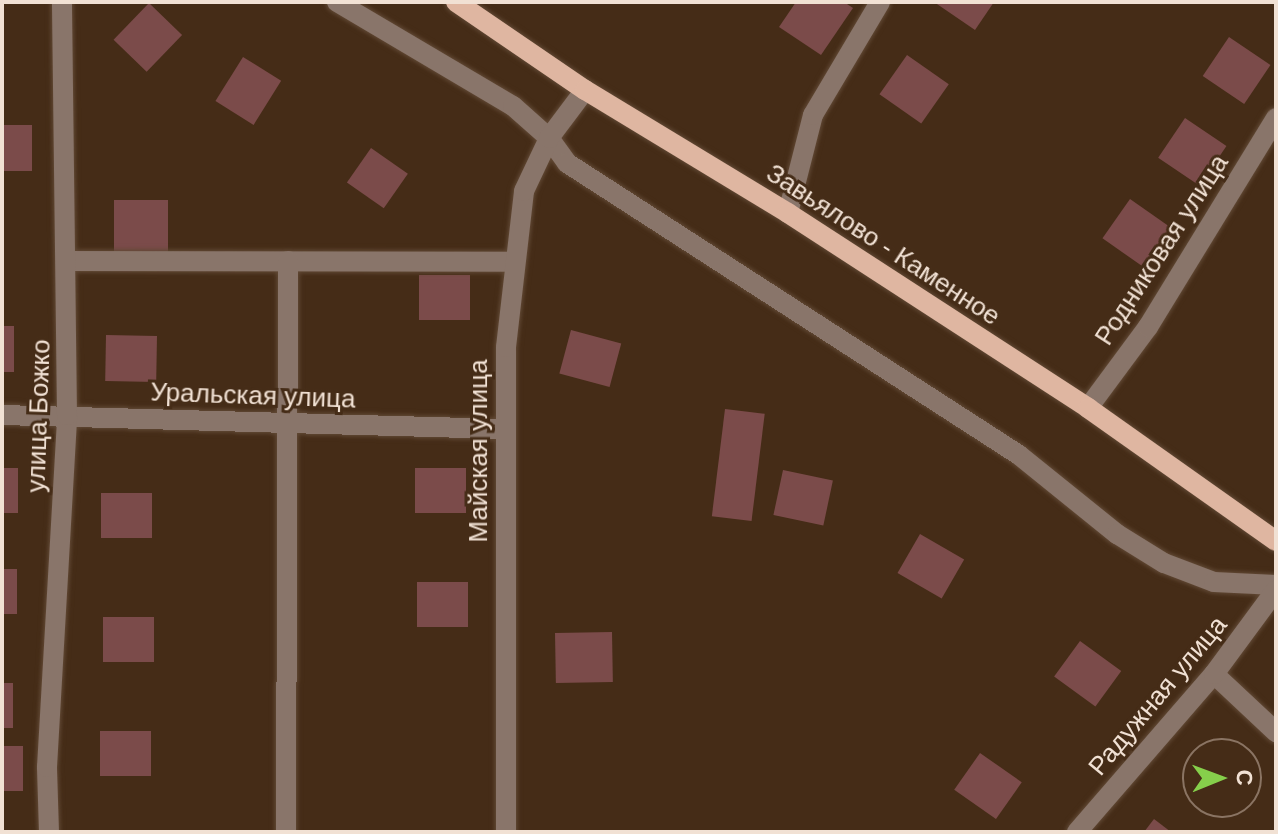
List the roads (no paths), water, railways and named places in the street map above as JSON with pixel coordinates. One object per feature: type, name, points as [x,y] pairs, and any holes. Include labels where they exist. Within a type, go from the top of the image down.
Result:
[{"type":"main road","name":"Завьялово - Каменное","points":[[456,2],[585,90],[788,213],[1088,408],[1276,541]]},
{"type":"street","name":"улица Божко","points":[[49,832],[47,767],[67,415],[62,2]]},
{"type":"street","points":[[337,2],[513,106],[549,138],[567,163],[1019,455],[1117,534],[1164,563],[1214,582],[1276,588]]},
{"type":"street","points":[[788,213],[813,115],[880,2]]},
{"type":"street","name":"Майская улица","points":[[506,832],[502,429],[515,262],[524,191],[549,138],[585,90]]},
{"type":"street","name":"Родниковая улица","points":[[1088,408],[1148,327],[1276,118]]},
{"type":"street","points":[[67,261],[515,262]]},
{"type":"street","points":[[286,832],[288,261]]},
{"type":"street","name":"Уральская улица","points":[[2,415],[502,429]]},
{"type":"street","name":"Радужная улица","points":[[1077,832],[1214,674],[1276,588]]},
{"type":"street","points":[[1214,674],[1276,732]]}]
